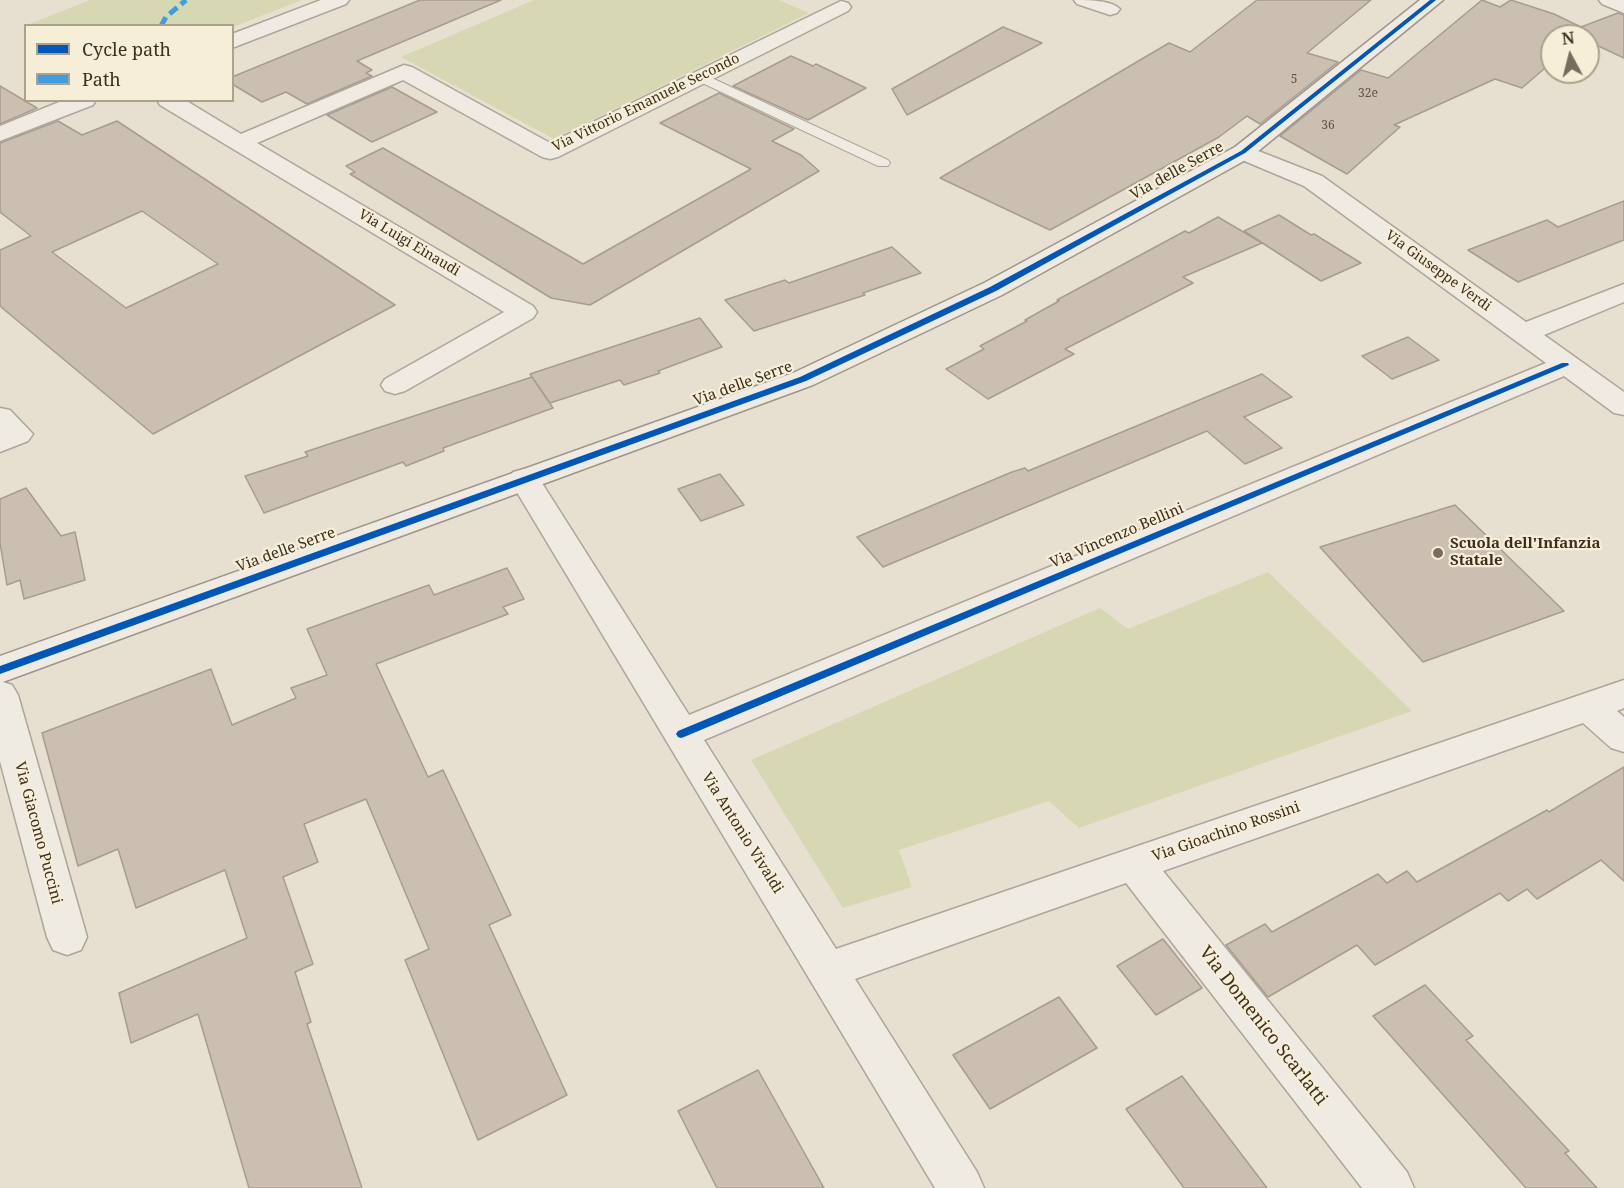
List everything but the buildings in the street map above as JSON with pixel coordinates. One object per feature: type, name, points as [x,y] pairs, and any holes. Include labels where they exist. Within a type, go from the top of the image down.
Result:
[{"type":"street","points":[[234,41],[339,0]]},
{"type":"street","name":"Via Vittorio Emanuele Secondo","points":[[241,142],[404,72],[550,152],[841,7],[824,0]]},
{"type":"street","points":[[1084,0],[1110,9]]},
{"type":"street","name":"Via delle Serre","points":[[0,670],[524,478],[803,379],[993,289],[1243,152],[1433,0]]},
{"type":"street","points":[[1609,0],[1624,7]]},
{"type":"street","points":[[0,134],[80,102]]},
{"type":"street","name":"Via Luigi Einaudi","points":[[171,102],[523,312],[395,385]]},
{"type":"street","name":"Via Giuseppe Verdi","points":[[1243,152],[1313,181],[1624,406]]},
{"type":"street","points":[[1524,333],[1624,292]]},
{"type":"street","name":"Via Vincenzo Bellini","points":[[681,734],[1565,365]]},
{"type":"street","points":[[0,417],[18,434],[0,442]]},
{"type":"street","name":"Via Antonio Vivaldi","points":[[524,478],[961,1188]]},
{"type":"street","name":"Via Gioachino Rossini","points":[[828,970],[1624,694]]},
{"type":"street","name":"Via Giacomo Puccini","points":[[0,695],[67,937]]},
{"type":"street","points":[[1588,706],[1624,738]]},
{"type":"street","name":"Via Domenico Scarlatti","points":[[1134,864],[1391,1188]]},
{"type":"lane","points":[[701,77],[883,163]]},
{"type":"green space","points":[[90,0],[302,0],[234,27],[234,24],[30,24]]},
{"type":"green space","points":[[534,0],[779,0],[809,13],[554,139],[401,57]]},
{"type":"green space","points":[[1268,572],[1412,711],[1079,828],[1049,801],[899,850],[912,887],[843,908],[751,760],[1100,608],[1128,629]]},
{"type":"marked path","points":[[162,24],[166,17],[186,0]]},
{"type":"cycle path","points":[[0,670],[803,379],[993,289],[1243,152],[1433,0]]},
{"type":"cycle path","points":[[681,734],[1565,365]]},
{"type":"place","name":"Scuola dell'Infanzia Statale","points":[[1438,553]]}]
